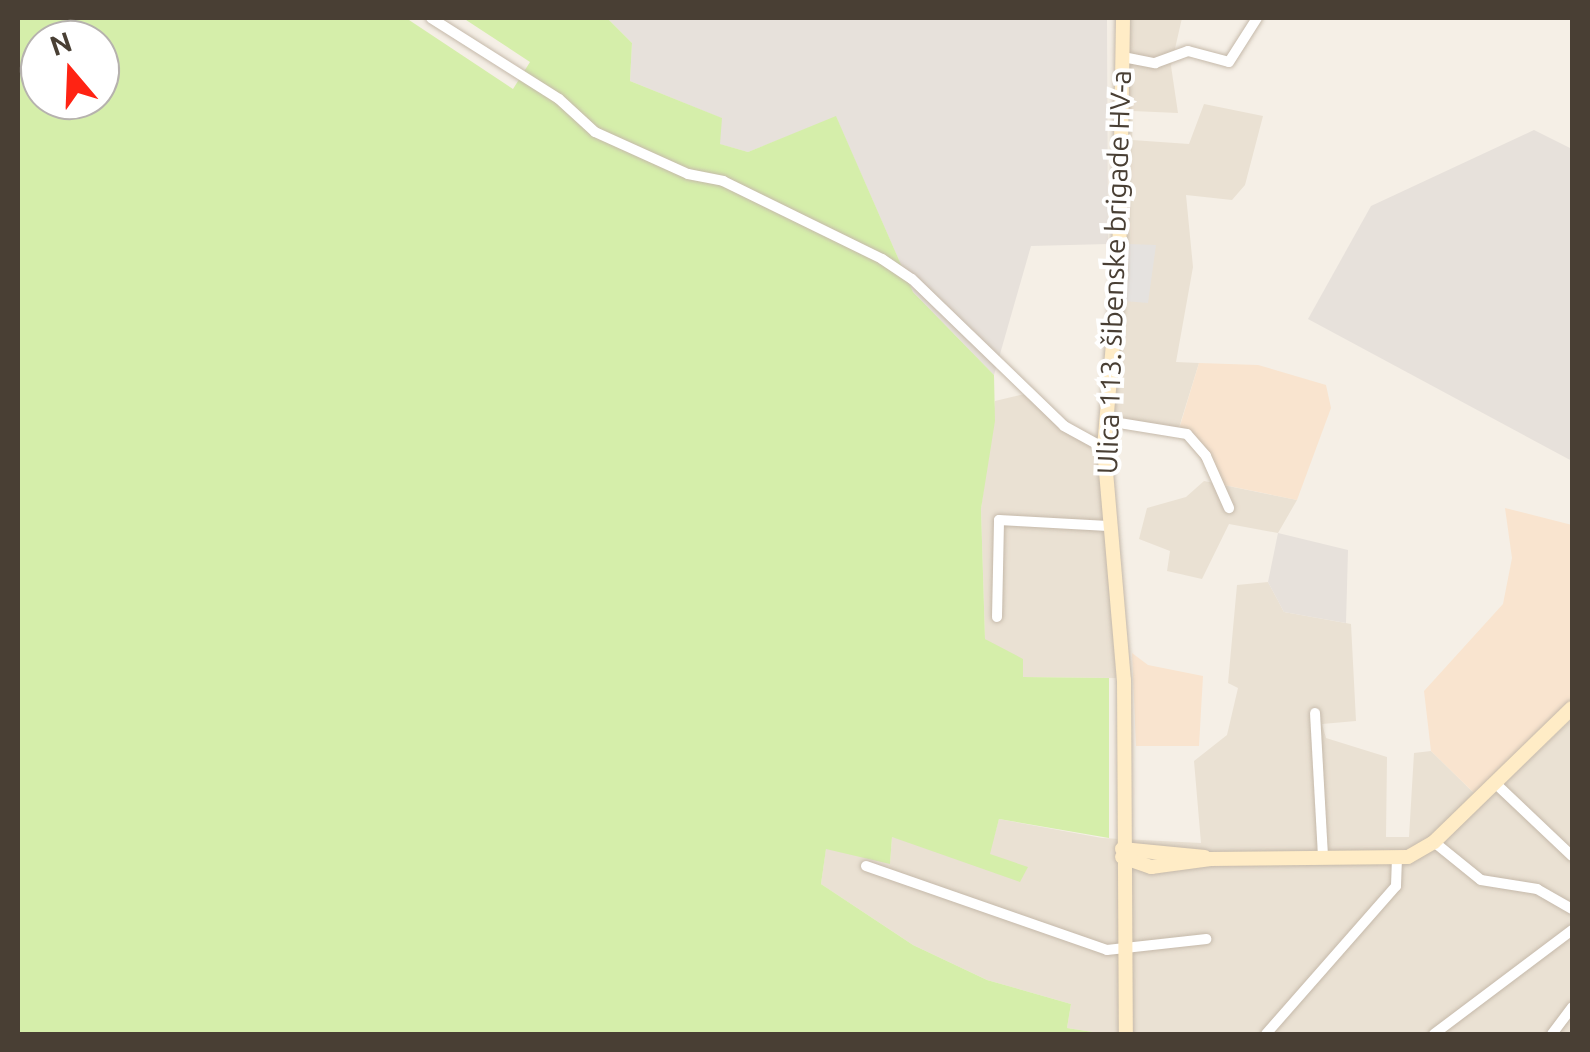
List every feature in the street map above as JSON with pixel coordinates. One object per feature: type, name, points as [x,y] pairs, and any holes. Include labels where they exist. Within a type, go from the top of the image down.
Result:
[{"type":"main road","name":"Ulica 113. šibenske brigade HV-a","points":[[1123,18],[1119,274],[1104,448],[1124,680],[1121,952],[1126,1034]]},
{"type":"main road","points":[[1122,853],[1210,859],[1397,858],[1434,842],[1572,708]]},
{"type":"main road","points":[[1122,853],[1152,867],[1210,859]]},
{"type":"main road","points":[[1122,908],[1129,888],[1152,867]]},
{"type":"street","points":[[431,18],[559,99],[596,132],[688,174],[724,180],[882,260],[912,280],[1064,426],[1104,448]]},
{"type":"street","points":[[1123,57],[1155,63],[1188,51],[1229,62],[1257,18]]},
{"type":"street","points":[[1106,421],[1187,434],[1206,456],[1229,508]]},
{"type":"street","points":[[997,617],[999,520],[1108,526]]},
{"type":"street","points":[[1315,712],[1323,858]]},
{"type":"street","points":[[1495,784],[1572,856]]},
{"type":"street","points":[[1434,842],[1480,880],[1537,889],[1572,909]]},
{"type":"street","points":[[1266,1034],[1396,886],[1397,858]]},
{"type":"street","points":[[866,866],[1088,946],[1121,952],[1206,938]]},
{"type":"street","points":[[1434,1034],[1572,930]]},
{"type":"street","points":[[1552,1034],[1572,1007]]},
{"type":"shaded area","points":[[607,18],[1107,18],[1108,244],[1031,246],[994,375],[913,292],[836,117],[748,152],[719,144],[721,118],[630,81],[632,43]]},
{"type":"shaded area","points":[[1123,18],[1182,18],[1171,66],[1178,113],[1133,111],[1132,140],[1189,144],[1204,104],[1263,116],[1245,185],[1232,200],[1186,195],[1193,267],[1176,362],[1199,363],[1177,434],[1111,428],[1128,169]]},
{"type":"shaded area","points":[[1534,130],[1572,149],[1572,461],[1308,319],[1371,206]]},
{"type":"shaded area","points":[[1128,244],[1156,245],[1148,303],[1124,301]]},
{"type":"shaded area","points":[[1199,363],[1258,365],[1326,385],[1331,408],[1297,500],[1219,484],[1179,429]]},
{"type":"shaded area","points":[[1029,393],[1059,428],[1100,452],[1116,678],[1022,677],[985,639],[981,509],[995,401]]},
{"type":"shaded area","points":[[1204,481],[1297,500],[1278,533],[1229,524],[1202,579],[1167,571],[1170,551],[1139,539],[1147,508],[1186,497]]},
{"type":"shaded area","points":[[1505,508],[1572,525],[1572,700],[1476,795],[1431,751],[1424,691],[1503,604],[1512,558]]},
{"type":"shaded area","points":[[1278,533],[1348,550],[1346,623],[1284,612],[1268,582]]},
{"type":"shaded area","points":[[1268,582],[1284,612],[1351,624],[1356,721],[1322,724],[1326,738],[1387,757],[1386,837],[1409,837],[1414,753],[1431,751],[1484,803],[1572,719],[1572,1034],[1106,1034],[1067,1028],[1071,1004],[987,980],[913,945],[821,884],[826,848],[890,863],[892,837],[989,854],[999,819],[1102,838],[1201,843],[1194,761],[1227,735],[1238,688],[1228,683],[1237,585]]},
{"type":"shaded area","points":[[1132,653],[1148,665],[1203,676],[1199,746],[1136,746]]},
{"type":"green space","points":[[18,18],[406,18],[513,89],[530,62],[463,18],[607,18],[632,43],[630,81],[722,118],[720,144],[748,152],[836,116],[913,292],[994,375],[995,421],[981,509],[985,639],[1023,659],[1023,677],[1109,678],[1109,838],[999,819],[990,854],[1028,867],[1020,882],[892,837],[890,864],[826,849],[821,884],[913,945],[987,980],[1071,1004],[1067,1028],[1106,1034],[18,1034]]}]
